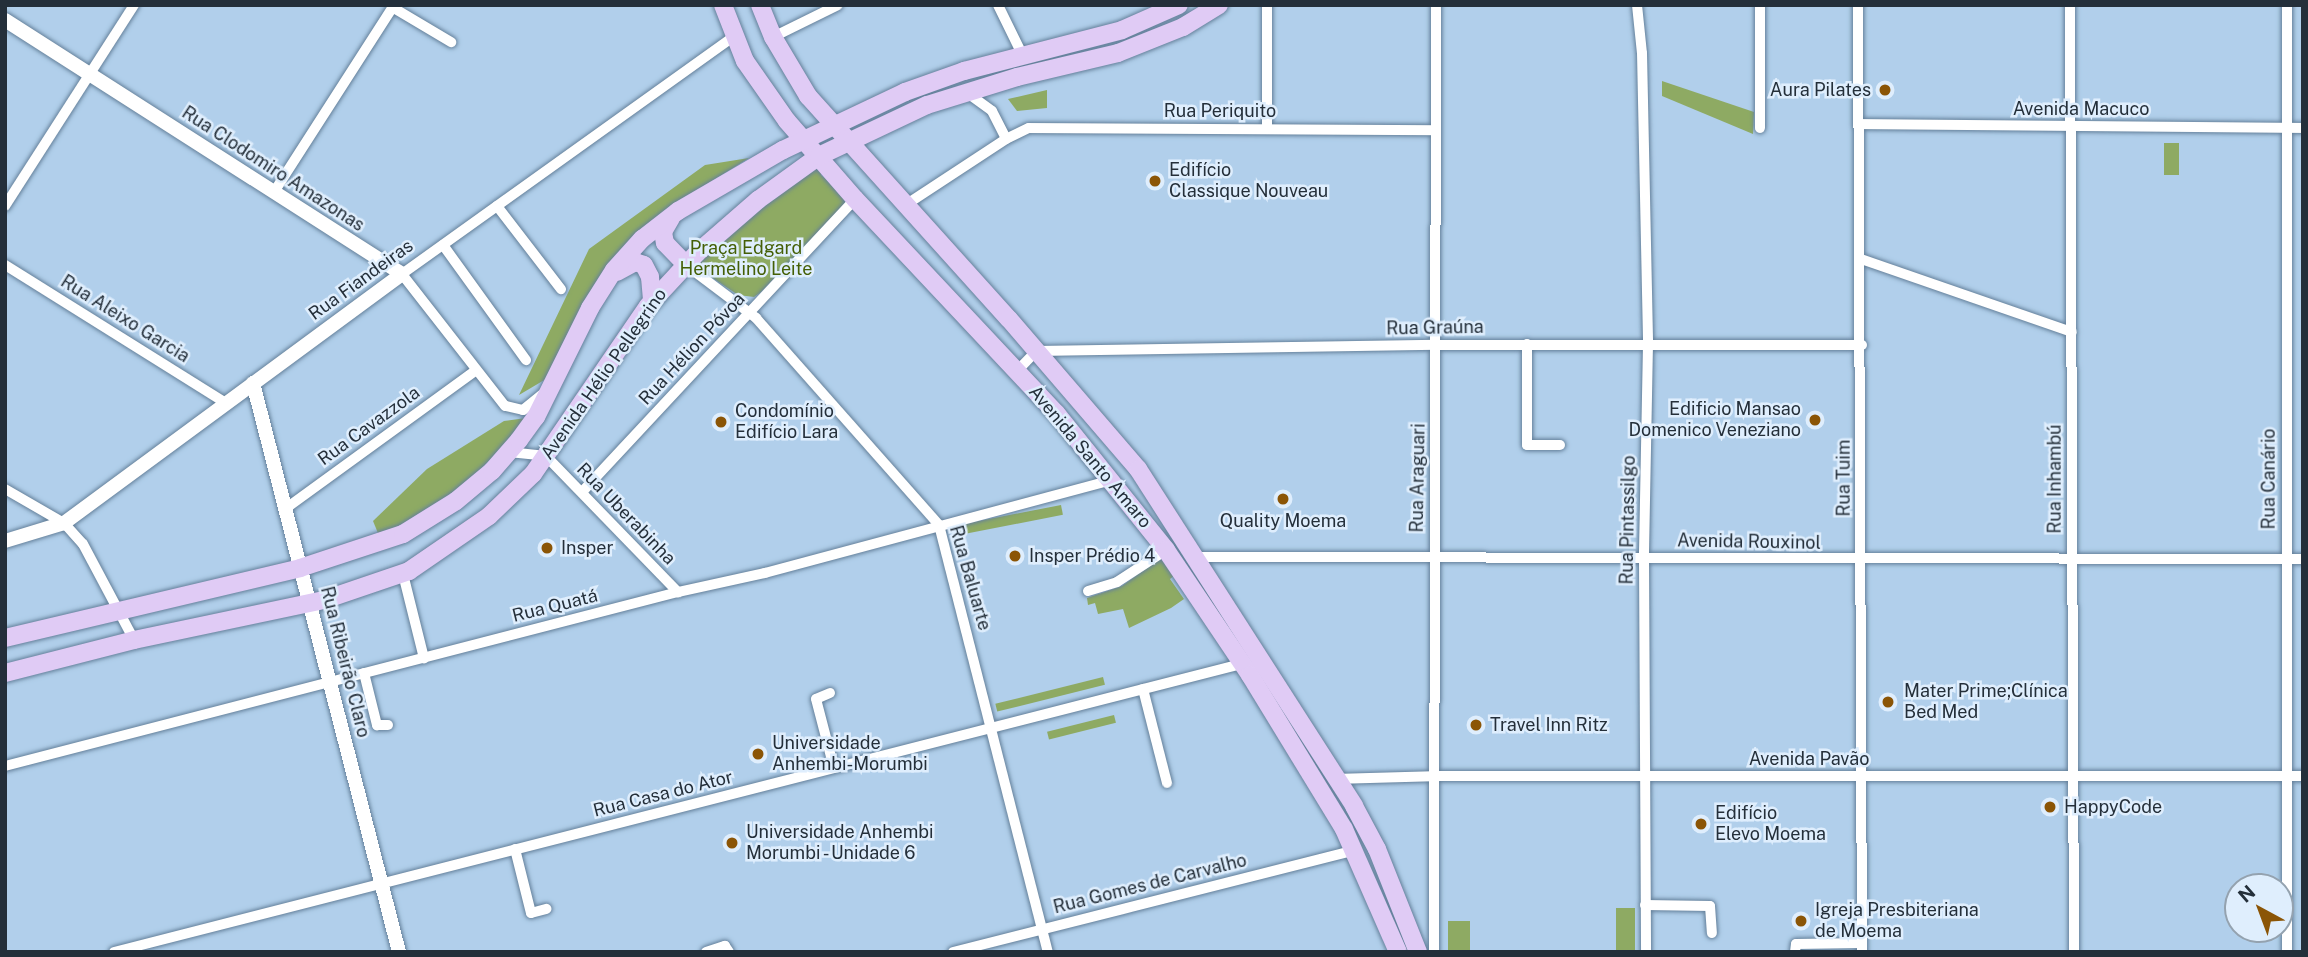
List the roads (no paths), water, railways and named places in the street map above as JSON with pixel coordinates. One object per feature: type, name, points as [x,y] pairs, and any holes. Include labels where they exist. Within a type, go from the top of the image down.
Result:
[{"type":"main road","name":"Avenida Santo Amaro","points":[[723,5],[734,36],[755,79],[855,199],[1017,371],[1113,480],[1166,550],[1242,663],[1321,790],[1355,850],[1398,952]]},
{"type":"main road","name":"Avenida Santo Amaro","points":[[760,5],[793,75],[833,125],[907,204],[1138,469],[1261,657],[1369,831],[1418,952]]},
{"type":"main road","name":"Avenida Hélio Pellegrino","points":[[5,638],[300,568],[403,534],[456,501],[492,471],[509,452],[536,417],[590,308],[608,280],[642,239],[678,211],[804,139],[905,92],[964,71],[1122,30],[1179,5]]},
{"type":"main road","name":"Avenida Hélio Pellegrino","points":[[5,673],[134,640],[309,602],[402,573],[448,547],[489,516],[533,474],[652,302],[686,265],[758,200],[819,156],[927,105],[1118,53],[1183,27],[1219,5]]},
{"type":"main road","points":[[678,211],[665,226],[663,237],[667,248],[686,265]]},
{"type":"main road","points":[[608,280],[630,264],[640,262],[649,273],[652,302]]},
{"type":"street","points":[[7,199],[134,5]]},
{"type":"street","points":[[773,37],[838,5]]},
{"type":"street","points":[[998,5],[1023,56]]},
{"type":"street","points":[[1267,5],[1267,128]]},
{"type":"street","name":"Rua Araguari","points":[[1434,952],[1436,5]]},
{"type":"street","name":"Rua Pintassilgo","points":[[1637,5],[1643,88],[1648,344],[1644,559],[1646,952]]},
{"type":"street","points":[[1760,5],[1760,128]]},
{"type":"street","name":"Rua Tuim","points":[[1858,5],[1862,345],[1862,948]]},
{"type":"street","name":"Rua Inhambú","points":[[2070,5],[2074,952]]},
{"type":"street","name":"Rua Canário","points":[[2287,5],[2287,952]]},
{"type":"street","points":[[274,192],[393,6],[451,42]]},
{"type":"street","name":"Rua Clodomiro Amazonas","points":[[5,20],[402,275],[497,400],[513,410],[523,410],[552,387]]},
{"type":"street","name":"Rua Fiandeiras","points":[[5,541],[64,523],[253,383],[734,36]]},
{"type":"street","points":[[967,92],[992,111],[1006,139]]},
{"type":"street","name":"Avenida Macuco","points":[[1858,124],[2303,128]]},
{"type":"street","name":"Rua Periquito","points":[[907,204],[1006,139],[1023,129],[1037,127],[1436,130]]},
{"type":"street","name":"Rua Hélion Póvoa","points":[[583,492],[855,199]]},
{"type":"street","points":[[498,206],[561,289]]},
{"type":"street","points":[[443,245],[526,360]]},
{"type":"street","points":[[1861,259],[2072,332]]},
{"type":"street","name":"Rua Aleixo Garcia","points":[[5,265],[226,403]]},
{"type":"street","name":"Rua Baluarte","points":[[686,265],[750,313],[939,525],[1048,952]]},
{"type":"street","points":[[1527,344],[1527,445],[1560,445]]},
{"type":"street","name":"Rua Graúna","points":[[1036,351],[1527,344],[1862,345]]},
{"type":"street","points":[[1017,371],[1036,351]]},
{"type":"street","name":"Rua Cavazzola","points":[[285,509],[475,371]]},
{"type":"street","name":"Rua Ribeirão Claro","points":[[253,383],[399,952]]},
{"type":"street","points":[[509,452],[546,456]]},
{"type":"street","name":"Rua Uberabinha","points":[[546,456],[678,592]]},
{"type":"street","name":"Rua Quatá","points":[[5,766],[678,592],[765,573],[1113,480]]},
{"type":"street","points":[[5,489],[64,523],[91,555],[134,640]]},
{"type":"street","points":[[1087,591],[1117,582],[1166,550]]},
{"type":"street","name":"Avenida Rouxinol","points":[[1195,558],[1861,561],[2303,559]]},
{"type":"street","points":[[402,573],[424,658]]},
{"type":"street","name":"Rua Casa do Ator","points":[[114,952],[1261,657]]},
{"type":"street","points":[[364,673],[377,725],[388,725]]},
{"type":"street","points":[[1143,689],[1167,783]]},
{"type":"street","points":[[830,693],[816,699],[834,768]]},
{"type":"street","name":"Avenida Pavão","points":[[1336,777],[2303,776]]},
{"type":"street","points":[[1321,790],[1336,777]]},
{"type":"street","points":[[515,849],[531,913],[546,909]]},
{"type":"street","name":"Rua Gomes de Carvalho","points":[[954,952],[1355,850]]},
{"type":"street","points":[[1646,905],[1710,906],[1712,933]]},
{"type":"street","points":[[1796,952],[1796,944],[1862,948]]},
{"type":"street","points":[[706,952],[725,946],[729,952]]},
{"type":"place","name":"Aura Pilates","points":[[1885,90]]},
{"type":"place","name":"Edifício Classique Nouveau","points":[[1155,181]]},
{"type":"place","name":"Edificio Mansao Domenico Veneziano","points":[[1815,420]]},
{"type":"place","name":"Condomínio Edifício Lara","points":[[721,422]]},
{"type":"place","name":"Quality Moema","points":[[1283,499]]},
{"type":"place","name":"Insper","points":[[547,548]]},
{"type":"place","name":"Insper Prédio 4","points":[[1015,556]]},
{"type":"place","name":"Mater Prime;Clínica Bed Med","points":[[1888,702]]},
{"type":"place","name":"Travel Inn Ritz","points":[[1476,725]]},
{"type":"place","name":"Universidade Anhembi-Morumbi","points":[[758,754]]},
{"type":"place","name":"HappyCode","points":[[2050,807]]},
{"type":"place","name":"Edifício Elevo Moema","points":[[1701,824]]},
{"type":"place","name":"Universidade Anhembi Morumbi - Unidade 6","points":[[732,843]]},
{"type":"place","name":"Igreja Presbiteriana de Moema","points":[[1801,921]]},
{"type":"park label","name":"Praça Edgard Hermelino Leite","points":[[746,259]]}]
